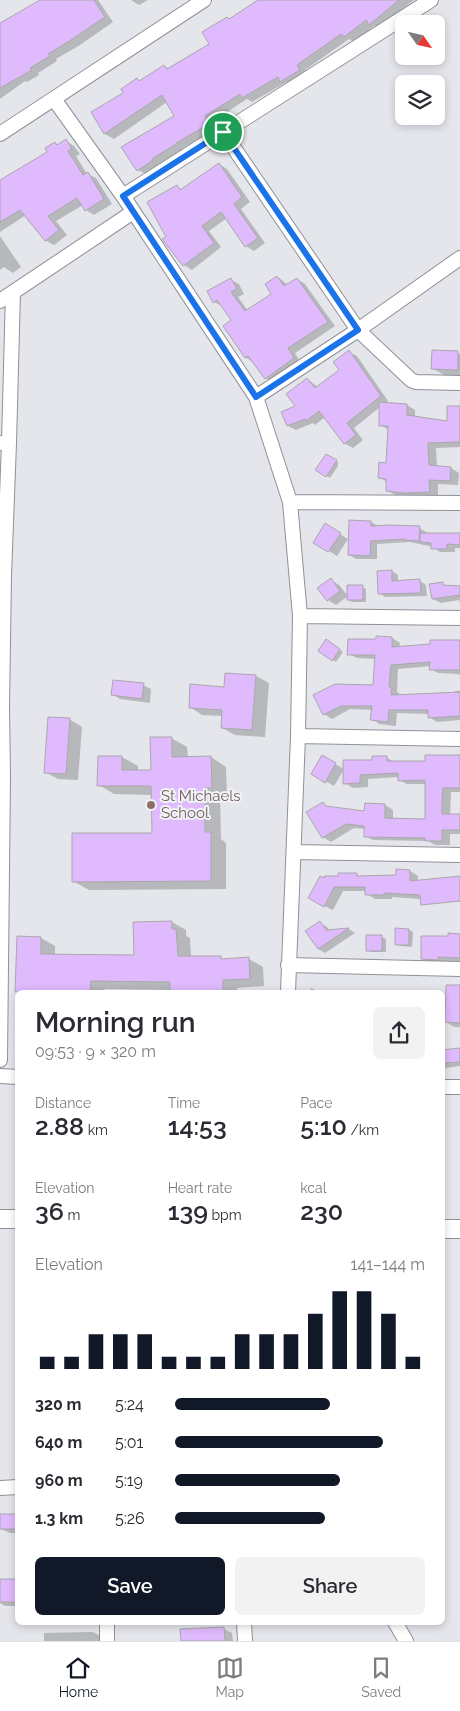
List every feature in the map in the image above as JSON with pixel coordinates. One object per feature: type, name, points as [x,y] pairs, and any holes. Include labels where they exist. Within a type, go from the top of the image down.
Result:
[{"type":"street","points":[[0,134],[204,0]]},
{"type":"street","points":[[123,196],[431,0]]},
{"type":"street","points":[[54,99],[123,196],[256,397],[290,502],[300,616],[298,736],[288,990]]},
{"type":"street","points":[[223,132],[358,330],[411,380],[416,382],[460,383]]},
{"type":"street","points":[[0,301],[133,212]]},
{"type":"street","points":[[256,397],[358,330],[460,258]]},
{"type":"street","points":[[0,1060],[4,443],[13,292]]},
{"type":"street","points":[[290,502],[460,503]]},
{"type":"street","points":[[300,616],[460,618]]},
{"type":"street","points":[[298,736],[460,739]]},
{"type":"street","points":[[294,852],[460,855]]},
{"type":"street","points":[[288,965],[460,969]]},
{"type":"street","points":[[0,1076],[15,1077]]},
{"type":"street","points":[[445,1087],[460,1087]]},
{"type":"street","points":[[0,1219],[15,1219]]},
{"type":"street","points":[[445,1229],[460,1229]]},
{"type":"street","points":[[0,1488],[15,1487]]},
{"type":"street","points":[[107,1625],[107,1641]]},
{"type":"street","points":[[244,1625],[245,1641]]},
{"type":"street","points":[[397,1625],[406,1641]]},
{"type":"building","points":[[40,0],[94,0],[105,17],[48,54],[50,56],[30,68],[32,70],[0,88],[0,23]]},
{"type":"building","points":[[258,0],[399,0],[369,25],[366,20],[344,37],[341,34],[297,65],[300,70],[280,82],[278,77],[242,98],[240,94],[205,116],[209,124],[176,143],[137,171],[121,147],[174,116],[162,95],[104,134],[91,112],[123,93],[121,89],[137,78],[139,81],[164,65],[167,69],[209,44],[202,32],[227,17],[229,19]]},
{"type":"building","points":[[66,139],[72,149],[68,151],[83,175],[88,172],[104,199],[85,211],[77,198],[48,216],[59,230],[45,241],[20,210],[0,222],[0,180],[47,152],[45,148],[55,142],[57,145]]},
{"type":"building","points":[[219,163],[242,197],[234,204],[258,238],[245,247],[221,212],[202,226],[214,243],[183,266],[162,239],[166,237],[147,202],[177,185],[180,190]]},
{"type":"building","points":[[277,276],[284,286],[297,278],[328,322],[288,348],[294,358],[265,379],[248,356],[245,358],[223,326],[231,320],[217,300],[213,303],[207,291],[231,278],[237,289],[231,292],[245,311],[271,294],[265,284]]},
{"type":"building","points":[[349,350],[381,396],[347,423],[356,435],[344,444],[319,411],[306,421],[305,419],[287,426],[281,412],[295,406],[286,394],[307,378],[315,388],[339,370],[333,362]]},
{"type":"building","points":[[432,350],[458,351],[458,370],[431,369]]},
{"type":"building","points":[[379,402],[407,404],[407,415],[447,421],[447,406],[460,406],[460,442],[428,443],[429,465],[451,467],[450,481],[429,480],[430,492],[405,493],[386,491],[386,479],[378,478],[379,462],[386,463],[388,426],[379,426]]},
{"type":"building","points":[[326,454],[337,460],[326,477],[315,470]]},
{"type":"building","points":[[349,520],[371,521],[371,526],[420,526],[419,541],[405,539],[371,541],[370,556],[348,555]]},
{"type":"building","points":[[325,523],[341,533],[328,552],[313,543]]},
{"type":"building","points":[[420,533],[460,533],[460,545],[447,544],[447,549],[431,549],[431,543],[420,542]]},
{"type":"building","points":[[392,570],[392,581],[420,579],[421,593],[378,594],[377,571]]},
{"type":"building","points":[[331,578],[340,591],[327,601],[317,588]]},
{"type":"building","points":[[443,582],[443,585],[460,586],[460,595],[432,599],[429,584]]},
{"type":"building","points":[[347,585],[363,585],[363,600],[347,600]]},
{"type":"building","points":[[376,636],[392,637],[392,647],[430,644],[430,640],[460,640],[460,670],[429,670],[430,662],[391,665],[389,687],[392,687],[391,695],[460,692],[460,716],[428,718],[428,710],[389,710],[388,722],[370,720],[372,706],[341,706],[323,715],[313,695],[335,684],[373,685],[375,655],[347,655],[348,639],[376,639]]},
{"type":"building","points":[[326,639],[340,649],[332,661],[318,651]]},
{"type":"building","points":[[225,673],[256,675],[252,730],[221,728],[222,710],[189,708],[190,684],[224,687]]},
{"type":"building","points":[[113,680],[144,683],[142,699],[111,695]]},
{"type":"building","points":[[48,717],[70,718],[66,774],[44,773]]},
{"type":"building","points":[[150,737],[172,737],[172,757],[211,756],[212,788],[205,788],[205,832],[211,832],[211,881],[72,882],[72,833],[152,833],[151,786],[97,786],[98,756],[122,756],[122,770],[151,770]]},
{"type":"building","points":[[322,755],[336,763],[325,783],[311,774]]},
{"type":"building","points":[[425,755],[460,755],[460,788],[443,788],[442,814],[460,814],[460,830],[442,830],[442,841],[425,841],[425,838],[364,837],[364,826],[346,824],[322,838],[306,812],[323,802],[326,806],[364,811],[365,803],[385,804],[385,818],[425,819],[425,780],[398,781],[398,773],[360,775],[360,783],[343,784],[343,760],[372,760],[372,756],[387,756],[387,761],[425,761]]},
{"type":"building","points":[[396,869],[410,870],[410,881],[460,876],[460,901],[421,905],[420,895],[384,893],[384,895],[365,895],[365,887],[334,887],[324,907],[308,898],[320,876],[324,878],[324,876],[338,876],[338,873],[357,873],[357,876],[396,875]]},
{"type":"building","points":[[172,921],[172,929],[176,929],[178,956],[221,956],[221,959],[249,957],[250,979],[223,980],[223,990],[170,990],[170,982],[91,981],[90,990],[15,990],[17,936],[41,937],[41,954],[134,955],[133,922]]},
{"type":"building","points":[[320,921],[326,930],[349,928],[318,949],[305,931]]},
{"type":"building","points":[[395,928],[409,929],[409,945],[395,945]]},
{"type":"building","points":[[448,933],[460,934],[460,958],[438,957],[438,960],[421,959],[421,936],[448,936]]},
{"type":"building","points":[[366,935],[382,935],[382,951],[366,951]]},
{"type":"building","points":[[446,985],[460,985],[460,1023],[445,1022]]},
{"type":"building","points":[[460,1048],[460,1062],[445,1063],[445,1050]]},
{"type":"building","points":[[0,1514],[15,1514],[15,1529],[0,1529]]},
{"type":"building","points":[[0,1579],[15,1579],[15,1602],[0,1602]]},
{"type":"building","points":[[224,1627],[225,1641],[181,1641],[180,1629]]},
{"type":"place","name":"St Michaels School","points":[[151,805]]},
{"type":"route","points":[[223,132],[358,330],[256,397],[123,196],[223,132]]}]
